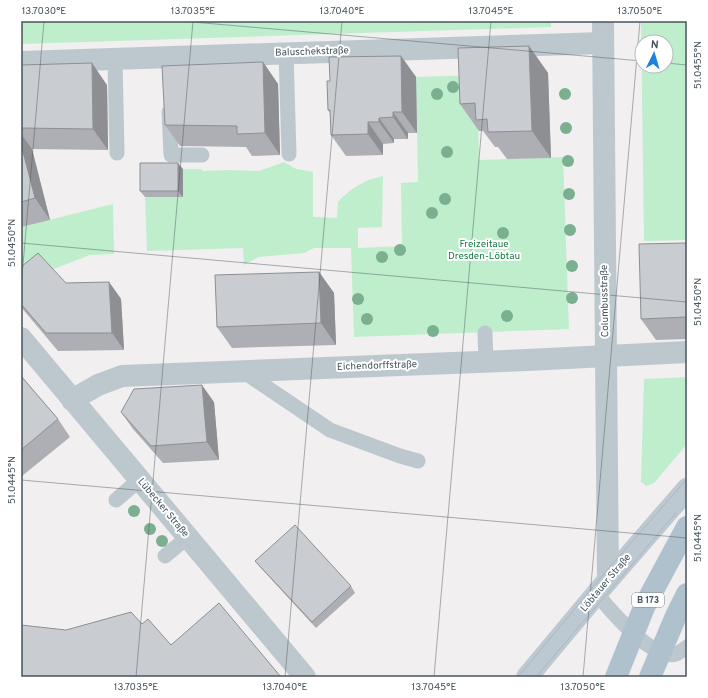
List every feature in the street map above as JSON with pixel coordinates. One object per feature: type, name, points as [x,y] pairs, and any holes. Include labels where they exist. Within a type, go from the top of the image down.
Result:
[{"type":"main road","name":"Löbtauer Straße","points":[[527,677],[602,587],[687,489]]},
{"type":"main road","name":"B 173","points":[[616,677],[645,605],[687,527]]},
{"type":"main road","name":"B 173","points":[[650,677],[687,594]]},
{"type":"street","name":"Columbusstraße","points":[[602,587],[606,357],[603,21]]},
{"type":"street","name":"Baluschekstraße","points":[[21,62],[115,59],[167,65],[286,53],[603,43]]},
{"type":"street","name":"Lübecker Straße","points":[[21,338],[252,615],[306,677]]},
{"type":"street","name":"Eichendorffstraße","points":[[72,400],[98,385],[122,376],[606,357],[687,352]]},
{"type":"lane","points":[[286,53],[289,154]]},
{"type":"lane","points":[[115,59],[117,154]]},
{"type":"lane","points":[[168,95],[170,155],[202,155]]},
{"type":"lane","points":[[484,333],[486,362]]},
{"type":"lane","points":[[244,372],[330,430],[400,456],[418,460]]},
{"type":"lane","points":[[116,500],[139,480]]},
{"type":"lane","points":[[165,556],[188,537]]},
{"type":"lane","points":[[602,587],[632,633],[660,652],[675,654],[687,647]]},
{"type":"green space","points":[[21,21],[551,21],[551,27],[21,44]]},
{"type":"green space","points":[[641,21],[687,21],[687,240],[644,241],[642,74],[674,74],[674,34],[641,34]]},
{"type":"green space","name":"Freizeitaue Dresden-Löbtau","points":[[477,75],[479,160],[563,157],[569,329],[354,337],[351,248],[314,248],[304,253],[258,257],[244,265],[243,248],[147,251],[145,197],[183,197],[183,169],[202,169],[203,171],[259,171],[284,162],[296,169],[313,172],[313,217],[337,218],[338,202],[343,197],[364,182],[383,176],[382,227],[358,228],[358,248],[402,246],[401,183],[418,182],[416,77]]},
{"type":"green space","points":[[113,204],[114,254],[90,255],[51,270],[21,295],[21,227]]},
{"type":"green space","points":[[687,377],[687,444],[654,483],[646,486],[641,482],[644,379]]},
{"type":"building","points":[[529,46],[532,131],[488,132],[487,119],[476,120],[475,103],[460,104],[458,48]]},
{"type":"building","points":[[401,56],[402,112],[393,112],[393,117],[379,118],[379,122],[368,122],[368,134],[331,135],[327,81],[330,81],[329,57]]},
{"type":"building","points":[[263,62],[265,133],[237,134],[237,126],[165,125],[162,66]]},
{"type":"building","points":[[92,63],[93,129],[21,128],[21,65]]},
{"type":"building","points":[[21,144],[35,198],[21,202]]},
{"type":"building","points":[[140,163],[178,163],[178,191],[140,191]]},
{"type":"building","points":[[687,243],[687,317],[641,319],[639,244]]},
{"type":"building","points":[[38,253],[66,283],[109,282],[112,333],[46,333],[21,304],[21,267]]},
{"type":"building","points":[[319,272],[321,323],[217,327],[215,275]]},
{"type":"building","points":[[21,376],[58,419],[21,450]]},
{"type":"building","points":[[202,385],[207,442],[151,446],[121,412],[134,389]]},
{"type":"building","points":[[295,525],[351,586],[312,622],[255,561]]},
{"type":"building","points":[[219,603],[281,677],[21,677],[21,625],[66,630],[131,612],[142,624],[148,619],[171,645]]},
{"type":"tram line","points":[[518,677],[608,569],[687,479]]},
{"type":"tram line","points":[[536,677],[676,513]]}]
